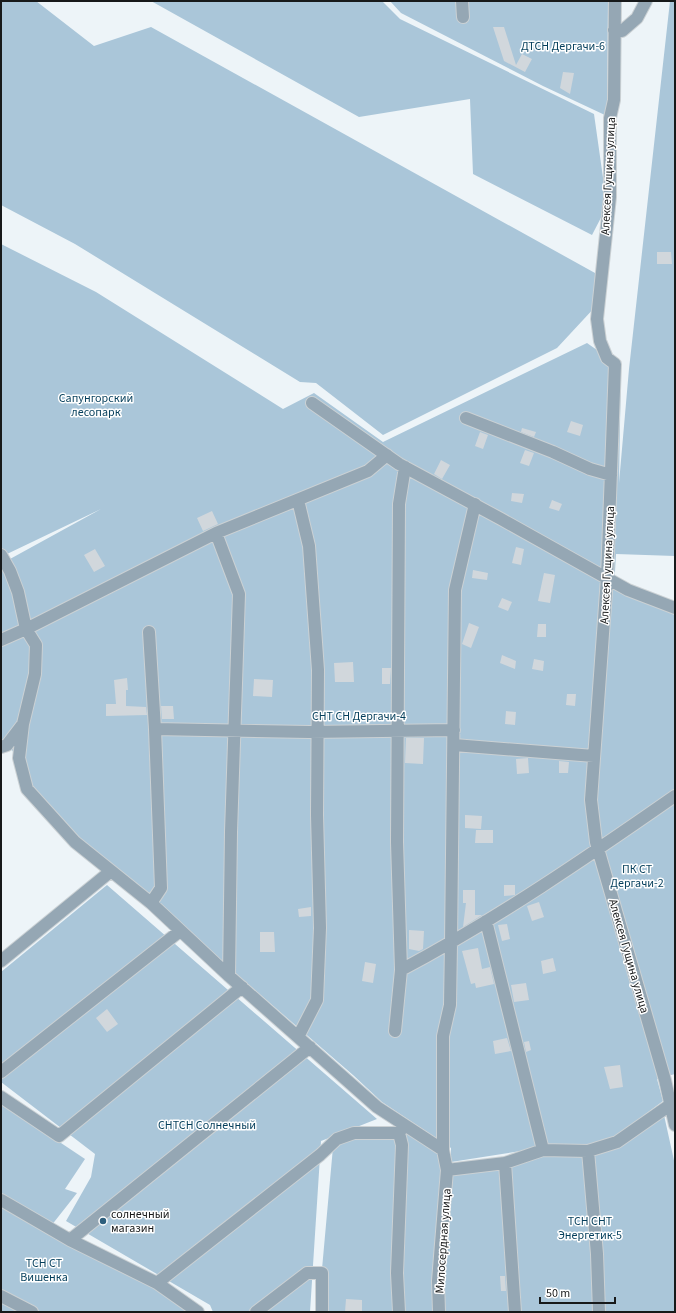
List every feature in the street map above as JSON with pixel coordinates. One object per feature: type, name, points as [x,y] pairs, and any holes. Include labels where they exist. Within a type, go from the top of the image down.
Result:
[{"type":"street","points":[[462,1],[463,17]]},
{"type":"street","name":"Алексея Гущина улица","points":[[615,1],[614,100],[610,118],[609,149],[610,197],[597,319],[600,341],[607,358],[615,364],[607,578],[591,800],[598,849],[670,1079],[670,1105],[675,1126]]},
{"type":"street","points":[[614,30],[622,31],[637,18],[646,1]]},
{"type":"street","points":[[312,403],[405,467],[475,504],[628,590],[675,608]]},
{"type":"street","points":[[466,418],[611,475]]},
{"type":"street","points":[[1,640],[26,629],[216,533],[368,471],[387,455]]},
{"type":"street","points":[[395,1031],[401,970],[397,842],[399,504],[405,467]]},
{"type":"street","points":[[298,500],[309,546],[318,670],[316,732],[320,928],[317,1000],[298,1037]]},
{"type":"street","name":"Милосердная улица","points":[[439,1312],[438,1281],[447,1170],[443,1150],[443,1036],[450,1005],[452,943],[455,590],[475,504]]},
{"type":"street","points":[[216,533],[239,594],[234,731],[229,976]]},
{"type":"street","points":[[1,555],[10,571],[18,592],[26,629],[36,645],[35,674],[23,724],[19,758],[27,789],[75,842],[152,903],[229,976],[310,1046],[376,1107],[402,1129],[443,1150]]},
{"type":"street","points":[[148,632],[155,729],[161,888],[152,903]]},
{"type":"street","points":[[1,747],[7,745],[23,724]]},
{"type":"street","points":[[155,729],[316,732],[454,730]]},
{"type":"street","points":[[454,745],[594,756]]},
{"type":"street","points":[[401,970],[452,943],[598,849],[675,796]]},
{"type":"street","points":[[1,961],[111,871]]},
{"type":"street","points":[[486,921],[543,1150]]},
{"type":"street","points":[[1,1072],[180,930]]},
{"type":"street","points":[[1,1098],[59,1136],[242,987]]},
{"type":"street","points":[[70,1240],[310,1046]]},
{"type":"street","points":[[447,1170],[505,1162],[543,1150],[588,1151],[617,1142],[670,1105]]},
{"type":"street","points":[[157,1283],[320,1155],[337,1139],[354,1133],[402,1129]]},
{"type":"street","points":[[399,1312],[397,1273],[402,1129]]},
{"type":"street","points":[[588,1151],[597,1254],[599,1312]]},
{"type":"street","points":[[505,1162],[515,1312]]},
{"type":"street","points":[[1,1200],[70,1240],[157,1283],[198,1312]]},
{"type":"street","points":[[256,1312],[307,1273],[322,1273],[322,1312]]},
{"type":"street","points":[[1,1296],[32,1312]]},
{"type":"green space","points":[[1,1],[36,1],[94,46],[151,27],[595,273],[596,306],[557,348],[383,435],[316,383],[300,382],[75,244],[1,205]]},
{"type":"green space","points":[[151,1],[382,1],[400,19],[594,114],[607,206],[592,235],[473,174],[470,99],[359,117]]},
{"type":"green space","name":"ДТСН Дергачи-6","points":[[390,1],[608,1],[607,116],[543,86],[401,13]]},
{"type":"green space","name":"СНТ СН Дергачи-4","points":[[670,1],[675,1],[675,556],[616,554],[614,589],[675,615],[675,795],[603,853],[675,802],[675,1074],[657,1079],[663,1101],[615,1137],[617,1138],[662,1106],[675,1165],[675,1312],[324,1312],[322,1269],[334,1136],[321,1141],[310,1312],[213,1312],[210,1305],[66,1221],[91,1177],[95,1154],[1,1082],[1,972],[107,885],[377,1119],[339,1134],[395,1129],[406,1121],[450,1165],[510,1156],[533,1149],[451,1162],[451,1148],[382,1102],[353,1075],[78,837],[33,788],[12,750],[1,753],[1,244],[96,292],[283,409],[314,393],[383,442],[587,343],[621,367],[619,483],[629,369]],"holes":[[[101,509],[10,559],[7,554]]]},
{"type":"green space","name":"ТСН СТ Вишенка","points":[[1,1103],[85,1159],[65,1189],[77,1193],[51,1226],[202,1312],[1,1312]]},
{"type":"building","points":[[493,27],[504,27],[516,65],[522,54],[532,59],[525,72],[504,61]]},
{"type":"building","points":[[563,72],[574,73],[570,94],[560,88]]},
{"type":"building","points":[[657,252],[671,252],[672,264],[657,264]]},
{"type":"building","points":[[571,421],[583,425],[580,436],[567,432]]},
{"type":"building","points":[[522,428],[536,432],[534,437],[521,432]]},
{"type":"building","points":[[480,432],[488,435],[483,449],[475,446]]},
{"type":"building","points":[[525,450],[534,453],[529,466],[520,463]]},
{"type":"building","points":[[441,460],[450,465],[442,479],[434,474]]},
{"type":"building","points":[[512,493],[524,494],[522,503],[511,501]]},
{"type":"building","points":[[552,500],[562,504],[559,511],[549,508]]},
{"type":"building","points":[[212,511],[218,524],[203,531],[197,518]]},
{"type":"building","points":[[516,547],[524,549],[521,565],[512,563]]},
{"type":"building","points":[[95,549],[105,566],[94,572],[84,555]]},
{"type":"building","points":[[473,570],[488,573],[487,580],[472,578]]},
{"type":"building","points":[[544,573],[555,575],[550,603],[538,601]]},
{"type":"building","points":[[502,598],[512,602],[508,611],[498,607]]},
{"type":"building","points":[[469,623],[479,627],[471,648],[462,644]]},
{"type":"building","points":[[538,624],[546,624],[546,637],[537,637]]},
{"type":"building","points":[[502,655],[516,661],[515,669],[500,663]]},
{"type":"building","points":[[534,659],[544,661],[543,671],[532,669]]},
{"type":"building","points":[[353,662],[354,682],[335,682],[334,663]]},
{"type":"building","points":[[382,668],[391,668],[390,684],[382,684]]},
{"type":"building","points":[[127,678],[128,690],[126,690],[126,706],[146,707],[147,715],[106,716],[106,704],[116,704],[114,680]]},
{"type":"building","points":[[254,679],[273,680],[272,697],[253,696]]},
{"type":"building","points":[[567,694],[576,694],[575,706],[566,705]]},
{"type":"building","points":[[161,706],[173,706],[174,719],[162,719]]},
{"type":"building","points":[[506,711],[516,712],[515,725],[505,724]]},
{"type":"building","points":[[406,738],[424,738],[423,764],[405,763]]},
{"type":"building","points":[[528,758],[529,773],[517,774],[516,759]]},
{"type":"building","points":[[559,761],[569,762],[568,773],[559,773]]},
{"type":"building","points":[[465,815],[482,816],[481,829],[465,828]]},
{"type":"building","points":[[476,830],[493,830],[493,843],[475,843]]},
{"type":"building","points":[[504,885],[515,885],[515,895],[504,896]]},
{"type":"building","points":[[463,890],[475,890],[475,915],[482,915],[463,927],[466,903],[463,903]]},
{"type":"building","points":[[539,902],[544,917],[532,921],[527,906]]},
{"type":"building","points":[[311,907],[311,916],[299,917],[298,909]]},
{"type":"building","points":[[507,924],[510,939],[502,941],[498,925]]},
{"type":"building","points":[[409,930],[424,931],[423,949],[419,951],[409,949]]},
{"type":"building","points":[[260,932],[274,932],[275,952],[260,952]]},
{"type":"building","points":[[478,948],[482,969],[490,967],[494,984],[476,988],[475,983],[471,984],[462,951]]},
{"type":"building","points":[[553,958],[556,971],[543,974],[541,961]]},
{"type":"building","points":[[365,962],[376,964],[373,983],[362,981]]},
{"type":"building","points":[[526,983],[529,1000],[514,1002],[511,985]]},
{"type":"building","points":[[107,1009],[118,1024],[107,1032],[96,1018]]},
{"type":"building","points":[[507,1038],[511,1051],[495,1054],[493,1041]]},
{"type":"building","points":[[529,1041],[531,1050],[526,1052],[524,1042]]},
{"type":"building","points":[[620,1065],[623,1087],[610,1089],[604,1067]]},
{"type":"building","points":[[500,1276],[505,1276],[506,1291],[501,1291]]},
{"type":"building","points":[[346,1299],[362,1300],[362,1312],[345,1312]]},
{"type":"place","name":"солнечный магазин","points":[[103,1221]]},
{"type":"park label","name":"Сапунгорский лесопарк","points":[[96,405]]},
{"type":"park label","name":"ПК СТ Дергачи-2","points":[[637,876]]},
{"type":"park label","name":"СНТСН Солнечный","points":[[207,1125]]},
{"type":"park label","name":"ТСН СНТ Энергетик-5","points":[[590,1228]]}]
